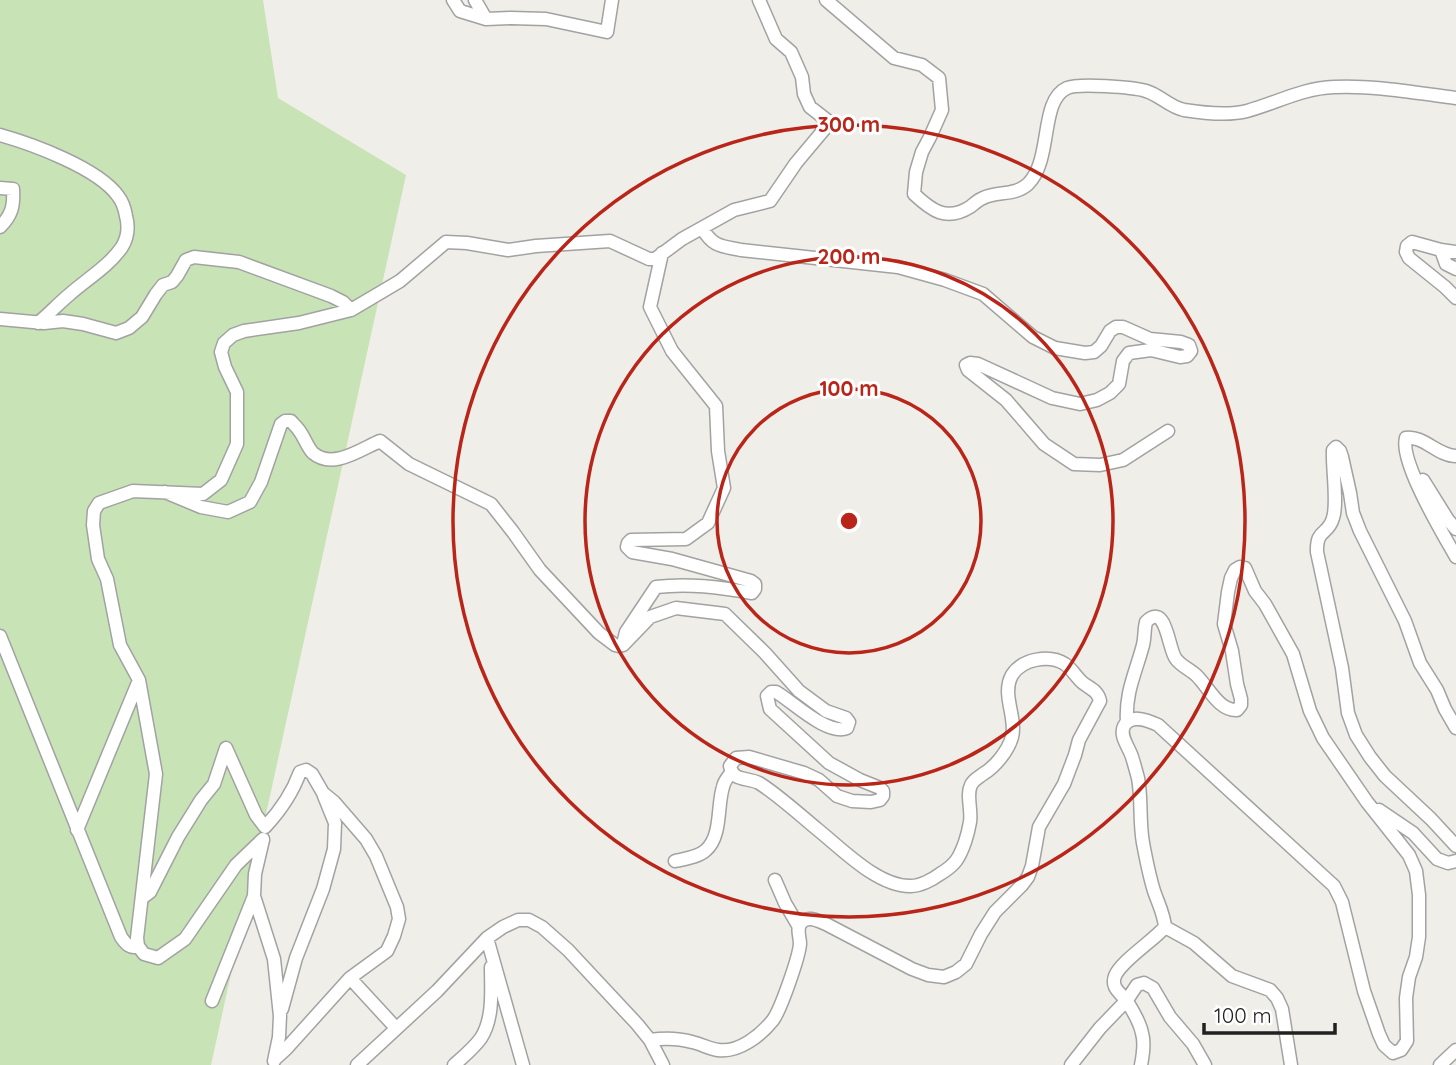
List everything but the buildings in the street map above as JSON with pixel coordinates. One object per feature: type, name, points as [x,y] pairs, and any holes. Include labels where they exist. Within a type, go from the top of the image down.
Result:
[{"type":"street","points":[[453,0],[460,11],[486,19],[546,19],[607,32],[612,0]]},
{"type":"street","points":[[475,0],[486,19]]},
{"type":"street","points":[[274,1062],[280,1016],[296,958],[323,889],[334,849],[335,822],[312,774],[306,770],[300,772],[282,809],[236,865],[185,939],[158,958],[145,954],[138,946],[156,774],[139,680],[120,645],[107,579],[98,559],[93,525],[94,511],[99,503],[133,491],[203,494],[221,480],[237,444],[237,391],[221,352],[224,343],[233,335],[351,310],[400,281],[446,242],[508,250],[610,241],[649,260],[655,259],[682,239],[734,210],[770,201],[828,121],[810,107],[804,94],[802,77],[791,52],[776,38],[759,0]]},
{"type":"street","points":[[826,0],[894,58],[922,65],[939,78],[942,110],[922,152],[916,172],[914,194],[940,213],[960,212],[984,197],[1006,194],[1028,183],[1045,148],[1053,102],[1060,92],[1070,86],[1146,91],[1181,109],[1230,113],[1247,111],[1311,90],[1334,86],[1456,98]]},
{"type":"street","points":[[0,135],[17,139],[81,166],[102,181],[118,196],[129,229],[123,245],[112,258],[38,323]]},
{"type":"street","points":[[0,188],[13,189],[14,206],[0,227]]},
{"type":"street","points":[[702,228],[709,240],[718,245],[741,250],[898,267],[945,281],[983,294],[1033,337],[1055,348],[1094,352],[1116,327],[1123,327],[1150,339],[1189,345],[1191,351],[1187,356],[1180,357],[1151,350],[1129,353],[1123,361],[1119,384],[1097,400],[1080,404],[1052,398],[978,364],[966,365],[968,370],[1006,400],[1044,444],[1074,464],[1100,466],[1124,460],[1168,430]]},
{"type":"street","points":[[1456,252],[1412,242],[1407,246],[1406,252],[1409,258],[1456,298]]},
{"type":"street","points":[[1441,250],[1446,264],[1456,269]]},
{"type":"street","points":[[623,645],[626,632],[656,587],[681,584],[752,593],[755,589],[755,584],[751,581],[672,559],[632,552],[627,547],[631,540],[686,539],[708,523],[724,488],[718,451],[716,406],[672,351],[650,307],[662,253]]},
{"type":"street","points":[[0,319],[38,323],[63,321],[116,334],[142,317],[163,285],[172,282],[186,260],[194,257],[239,262],[331,296],[344,302],[351,310]]},
{"type":"street","points":[[165,492],[201,507],[228,512],[250,502],[261,482],[281,424],[291,421],[313,453],[324,458],[338,459],[380,441],[409,464],[491,505],[540,570],[599,633],[615,645],[623,645],[650,617],[676,608],[725,614],[799,691],[826,711],[846,718],[849,722],[842,730],[836,729],[803,713],[776,692],[767,696],[769,709],[829,763],[880,788],[883,796],[871,803],[852,801],[838,796],[819,780],[804,773],[749,757],[736,758],[722,788],[720,817],[711,844],[699,854],[675,862]]},
{"type":"street","points":[[1456,456],[1450,456],[1410,437],[1404,442],[1406,455],[1424,498],[1456,557]]},
{"type":"street","points":[[1456,728],[1420,663],[1405,621],[1360,531],[1353,513],[1340,451],[1334,448],[1333,519],[1316,541],[1342,668],[1348,713],[1356,735],[1385,776],[1456,846]]},
{"type":"street","points":[[1406,455],[1456,529]]},
{"type":"street","points":[[1127,722],[1147,719],[1158,725],[1334,886],[1342,902],[1364,991],[1384,1045],[1393,1053],[1401,1050],[1407,1041],[1406,998],[1419,937],[1416,871],[1409,855],[1367,802],[1323,738],[1310,711],[1293,654],[1265,604],[1255,592],[1245,568],[1235,570],[1231,578],[1224,624],[1241,699],[1237,710],[1227,709],[1195,674],[1175,659],[1164,622],[1157,618],[1150,618],[1146,622],[1144,641],[1129,687],[1124,739],[1132,755],[1138,780],[1143,845],[1165,927]]},
{"type":"street","points":[[0,636],[121,937],[127,945],[134,948],[138,946]]},
{"type":"street","points":[[731,773],[737,778],[758,783],[868,870],[892,884],[913,887],[933,879],[956,864],[971,821],[969,790],[972,783],[985,774],[1000,757],[1012,737],[1008,685],[1018,668],[1026,663],[1047,658],[1057,660],[1070,668],[1099,696],[1100,702],[1079,740],[1064,784],[1039,827],[1028,877],[995,912],[966,964],[956,972],[944,978],[928,975],[814,919],[807,919],[799,927]]},
{"type":"street","points":[[77,830],[139,680]]},
{"type":"street","points":[[142,898],[150,892],[178,837],[214,784],[226,748],[264,833],[255,874],[254,896],[212,1001]]},
{"type":"street","points":[[274,1062],[350,978],[387,951],[399,919],[397,906],[366,839],[323,793]]},
{"type":"street","points":[[1367,802],[1413,833],[1437,859],[1448,863],[1456,861]]},
{"type":"street","points":[[649,1040],[667,1038],[690,1041],[719,1050],[734,1049],[753,1039],[774,1019],[793,972],[800,943],[799,927],[775,880]]},
{"type":"street","points":[[254,896],[274,959],[280,1016]]},
{"type":"street","points":[[357,1065],[437,991],[487,938],[518,920],[528,920],[542,927],[568,950],[637,1024],[663,1065]]},
{"type":"street","points":[[1142,1065],[1142,1033],[1127,1000],[1114,986],[1114,978],[1121,968],[1165,927]]},
{"type":"street","points":[[1165,927],[1194,943],[1232,976],[1270,990],[1282,1009],[1292,1065]]},
{"type":"street","points":[[487,938],[523,1065]]},
{"type":"street","points":[[454,1065],[481,1039],[486,1028],[492,957]]},
{"type":"street","points":[[350,978],[396,1028]]},
{"type":"street","points":[[1071,1065],[1137,985],[1144,983],[1153,989],[1205,1065]]},
{"type":"street","points":[[1440,1065],[1456,1050]]},
{"type":"green space","points":[[0,0],[263,0],[278,98],[406,175],[211,1065],[0,1065]]}]
